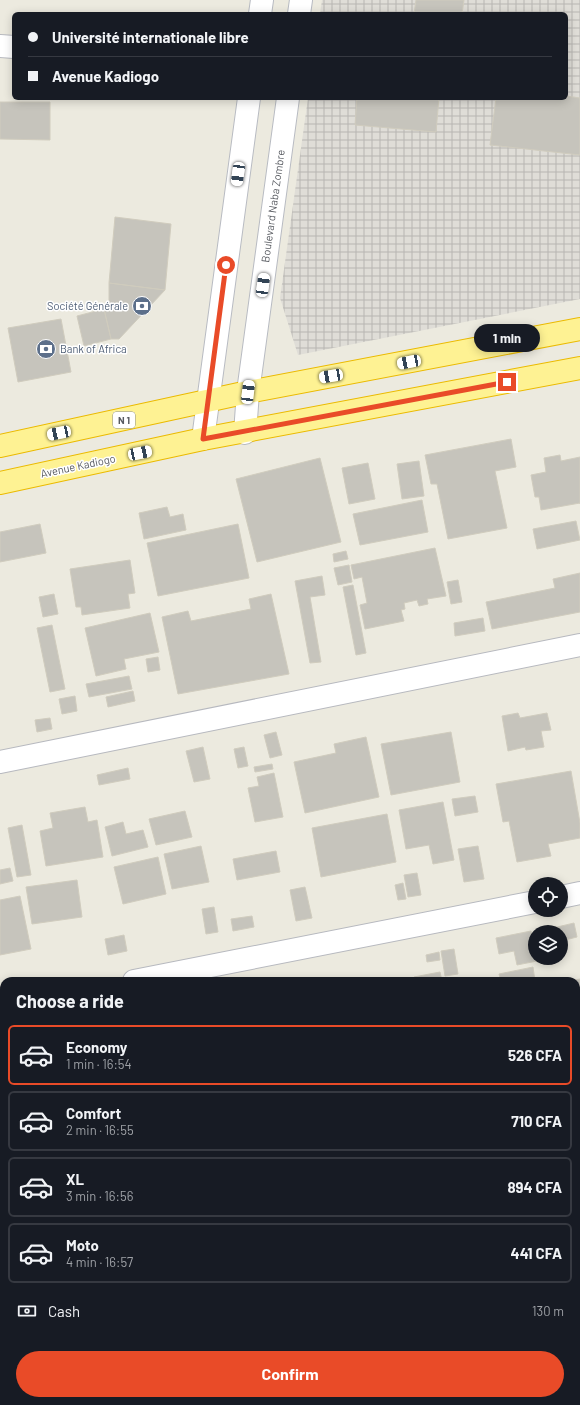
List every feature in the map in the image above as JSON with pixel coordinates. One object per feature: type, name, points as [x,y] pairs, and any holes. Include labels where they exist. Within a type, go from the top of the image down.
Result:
[{"type":"highway","name":"N 1","points":[[0,446],[248,392],[580,329]]},
{"type":"highway","name":"Avenue Kadiogo","points":[[0,483],[203,439],[245,433],[580,368]]},
{"type":"street","points":[[260,12],[262,0]]},
{"type":"street","points":[[299,12],[301,0]]},
{"type":"street","points":[[0,46],[12,47]]},
{"type":"street","points":[[203,439],[249,100]]},
{"type":"street","name":"Boulevard Naba Zombre","points":[[245,433],[248,392],[288,100]]},
{"type":"street","points":[[0,762],[580,645]]},
{"type":"street","points":[[568,896],[580,893]]},
{"type":"street","points":[[154,977],[528,903]]},
{"type":"shaded area","points":[[322,0],[580,0],[580,299],[298,355],[280,298],[308,100],[568,100],[568,12],[320,12]]},
{"type":"building","points":[[416,0],[464,0],[462,12],[414,12]]},
{"type":"building","points":[[568,96],[580,98],[580,155],[490,145],[496,100],[568,100]]},
{"type":"building","points":[[357,100],[439,100],[436,132],[355,125]]},
{"type":"building","points":[[0,102],[50,102],[50,140],[0,139]]},
{"type":"building","points":[[115,217],[171,224],[165,290],[109,283]]},
{"type":"building","points":[[109,283],[165,290],[119,339],[111,339],[104,309],[109,301]]},
{"type":"building","points":[[104,309],[111,339],[84,346],[77,316]]},
{"type":"building","points":[[61,319],[71,372],[18,382],[8,328]]},
{"type":"building","points":[[511,439],[516,467],[495,471],[507,528],[448,539],[437,484],[431,484],[425,455]]},
{"type":"building","points":[[560,455],[561,461],[580,457],[580,503],[541,510],[539,497],[535,497],[531,475],[546,472],[544,458]]},
{"type":"building","points":[[320,458],[341,542],[257,562],[236,479]]},
{"type":"building","points":[[419,461],[424,496],[402,499],[397,464]]},
{"type":"building","points":[[368,463],[375,499],[349,504],[342,468]]},
{"type":"building","points":[[422,500],[428,532],[360,545],[353,514]]},
{"type":"building","points":[[167,507],[170,517],[183,514],[186,530],[144,539],[139,513]]},
{"type":"building","points":[[576,521],[580,540],[537,549],[533,529]]},
{"type":"building","points":[[40,524],[46,553],[0,562],[0,532]]},
{"type":"building","points":[[238,524],[249,578],[158,596],[147,543]]},
{"type":"building","points":[[435,548],[446,596],[427,599],[428,604],[419,606],[417,600],[404,603],[405,609],[401,610],[404,621],[365,629],[360,605],[367,603],[362,577],[354,579],[351,565]]},
{"type":"building","points":[[346,551],[348,559],[334,562],[333,554]]},
{"type":"building","points":[[130,560],[135,593],[128,594],[130,608],[82,615],[81,607],[76,607],[70,569]]},
{"type":"building","points":[[349,565],[352,582],[338,585],[334,568]]},
{"type":"building","points":[[580,573],[580,612],[492,629],[486,602],[555,588],[553,579]]},
{"type":"building","points":[[322,576],[325,595],[310,597],[321,662],[310,663],[295,581]]},
{"type":"building","points":[[458,580],[462,602],[451,604],[447,582]]},
{"type":"building","points":[[353,585],[366,653],[356,655],[343,587]]},
{"type":"building","points":[[54,594],[58,614],[43,617],[39,597]]},
{"type":"building","points":[[271,594],[289,674],[178,694],[162,617],[188,611],[191,621],[251,609],[249,599]]},
{"type":"building","points":[[150,613],[159,652],[124,659],[126,669],[96,676],[85,628]]},
{"type":"building","points":[[483,618],[485,631],[455,636],[454,623]]},
{"type":"building","points":[[52,625],[65,689],[50,692],[37,628]]},
{"type":"building","points":[[158,657],[160,670],[148,672],[146,659]]},
{"type":"building","points":[[129,676],[132,689],[89,697],[86,684]]},
{"type":"building","points":[[133,691],[135,701],[108,707],[106,697]]},
{"type":"building","points":[[75,696],[77,711],[62,714],[59,699]]},
{"type":"building","points":[[518,713],[520,718],[547,713],[551,730],[541,731],[544,747],[526,750],[525,747],[508,751],[502,716]]},
{"type":"building","points":[[50,718],[52,729],[37,732],[35,720]]},
{"type":"building","points":[[276,732],[282,755],[270,758],[264,735]]},
{"type":"building","points":[[451,732],[460,782],[391,795],[381,744]]},
{"type":"building","points":[[366,737],[379,797],[305,813],[294,762],[336,753],[334,744]]},
{"type":"building","points":[[203,747],[210,779],[194,782],[186,751]]},
{"type":"building","points":[[244,747],[248,766],[238,768],[234,749]]},
{"type":"building","points":[[272,764],[273,769],[255,772],[254,767]]},
{"type":"building","points":[[128,768],[130,779],[99,785],[97,775]]},
{"type":"building","points":[[571,771],[580,823],[580,838],[548,844],[551,856],[517,862],[509,821],[503,822],[496,784]]},
{"type":"building","points":[[274,773],[283,817],[255,822],[248,788],[259,786],[257,777]]},
{"type":"building","points":[[475,796],[478,812],[455,816],[452,799]]},
{"type":"building","points":[[443,802],[454,860],[433,864],[429,845],[406,849],[399,810]]},
{"type":"building","points":[[85,807],[88,822],[97,820],[103,857],[46,866],[40,831],[53,828],[50,813]]},
{"type":"building","points":[[185,811],[192,837],[156,845],[149,819]]},
{"type":"building","points":[[387,814],[396,862],[321,877],[312,828]]},
{"type":"building","points":[[123,822],[126,834],[143,830],[148,847],[112,856],[105,827]]},
{"type":"building","points":[[22,825],[31,875],[17,877],[8,828]]},
{"type":"building","points":[[201,846],[209,882],[172,889],[164,854]]},
{"type":"building","points":[[478,846],[484,879],[464,882],[458,849]]},
{"type":"building","points":[[276,851],[280,872],[237,880],[233,859]]},
{"type":"building","points":[[158,857],[166,894],[123,904],[114,867]]},
{"type":"building","points":[[10,868],[13,881],[0,884],[0,870]]},
{"type":"building","points":[[417,873],[421,895],[408,897],[404,875]]},
{"type":"building","points":[[77,880],[82,917],[32,924],[26,887]]},
{"type":"building","points":[[403,883],[406,899],[398,900],[395,885]]},
{"type":"building","points":[[305,887],[312,918],[296,921],[290,890]]},
{"type":"building","points":[[20,896],[31,949],[0,955],[0,900]]},
{"type":"building","points":[[214,907],[218,932],[206,934],[202,909]]},
{"type":"building","points":[[252,916],[254,927],[233,931],[231,919]]},
{"type":"building","points":[[574,923],[577,937],[568,939],[568,925],[566,925]]},
{"type":"building","points":[[528,932],[528,963],[517,965],[514,951],[499,954],[496,938]]},
{"type":"building","points":[[124,935],[127,951],[108,955],[105,939]]},
{"type":"building","points":[[454,949],[458,974],[445,976],[441,951]]},
{"type":"building","points":[[439,952],[440,960],[427,962],[426,955]]},
{"type":"building","points":[[533,967],[534,977],[500,977],[499,974]]},
{"type":"building","points":[[440,972],[441,977],[414,977]]},
{"type":"place","name":"Société Générale","points":[[142,306]]},
{"type":"place","name":"Bank of Africa","points":[[46,349]]},
{"type":"route","points":[[226,265],[203,439],[245,433],[507,382]]}]
